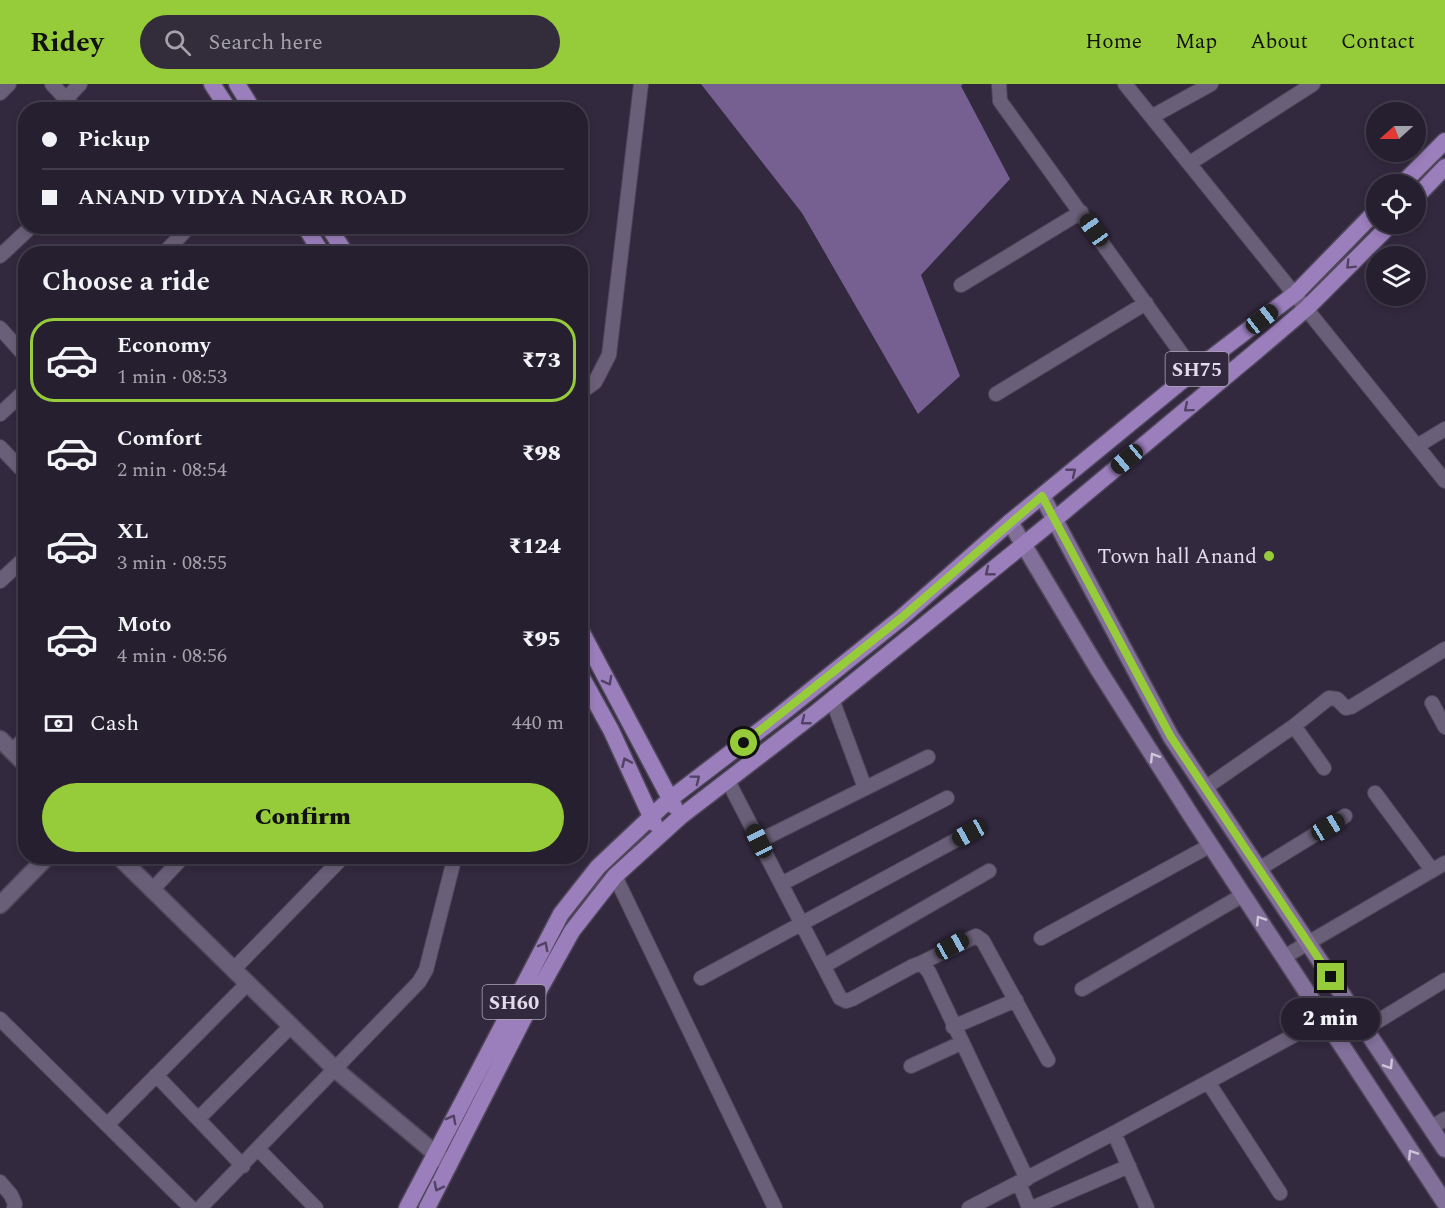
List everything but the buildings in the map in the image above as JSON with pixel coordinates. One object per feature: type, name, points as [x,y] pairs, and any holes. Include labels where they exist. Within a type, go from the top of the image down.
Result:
[{"type":"main road","points":[[212,84],[224,102]]},
{"type":"main road","points":[[237,84],[248,102]]},
{"type":"main road","points":[[1412,174],[1445,141]]},
{"type":"main road","points":[[1426,187],[1445,167]]},
{"type":"main road","name":"SH75","points":[[650,815],[901,618],[1010,522],[1194,371],[1296,293],[1366,221]]},
{"type":"main road","name":"SH75","points":[[660,834],[1054,520],[1307,308],[1381,234]]},
{"type":"main road","points":[[1042,496],[1171,737],[1365,1029],[1438,1124],[1445,1149]]},
{"type":"main road","points":[[1010,522],[1098,669],[1243,895],[1443,1195]]},
{"type":"main road","points":[[588,644],[680,818]]},
{"type":"main road","points":[[588,688],[611,730],[660,834]]},
{"type":"main road","name":"SH60","points":[[407,1208],[561,914],[598,867],[650,815]]},
{"type":"main road","name":"SH60","points":[[427,1208],[529,1008],[572,931],[615,876],[660,834]]},
{"type":"street","points":[[0,93],[9,84]]},
{"type":"street","points":[[52,84],[69,102]]},
{"type":"street","points":[[66,99],[81,84]]},
{"type":"street","points":[[588,387],[595,382],[609,355],[641,84]]},
{"type":"street","points":[[999,84],[1000,101],[1194,371]]},
{"type":"street","points":[[1125,84],[1296,293],[1445,481]]},
{"type":"street","points":[[1153,116],[1211,84]]},
{"type":"street","points":[[1190,163],[1313,84]]},
{"type":"street","points":[[961,285],[1081,212]]},
{"type":"street","points":[[0,256],[23,234]]},
{"type":"street","points":[[171,246],[182,234]]},
{"type":"street","points":[[996,394],[1146,303]]},
{"type":"street","points":[[0,328],[18,348]]},
{"type":"street","points":[[0,414],[18,397]]},
{"type":"street","points":[[1417,446],[1445,429]]},
{"type":"street","points":[[0,447],[18,466]]},
{"type":"street","points":[[0,581],[18,564]]},
{"type":"street","points":[[1205,788],[1294,726],[1329,698],[1336,699],[1346,708],[1351,707],[1445,650]]},
{"type":"street","points":[[832,699],[865,788]]},
{"type":"street","points":[[1432,704],[1445,727]]},
{"type":"street","points":[[1294,726],[1324,768]]},
{"type":"street","points":[[6,745],[18,757]]},
{"type":"street","points":[[759,841],[928,757]]},
{"type":"street","points":[[728,781],[840,998],[846,1001],[976,936],[984,941],[1048,1060]]},
{"type":"street","points":[[1375,792],[1432,870]]},
{"type":"street","points":[[781,884],[947,798]]},
{"type":"street","points":[[1259,869],[1345,816]]},
{"type":"street","points":[[701,978],[969,833]]},
{"type":"street","points":[[1041,938],[1211,845]]},
{"type":"street","points":[[1284,957],[1445,863]]},
{"type":"street","points":[[0,905],[40,864]]},
{"type":"street","points":[[126,864],[336,1070],[449,1165]]},
{"type":"street","points":[[152,890],[176,864]]},
{"type":"street","points":[[233,970],[336,864]]},
{"type":"street","points":[[200,1208],[419,982],[426,970],[453,864]]},
{"type":"street","points":[[824,966],[989,871]]},
{"type":"street","points":[[615,876],[775,1208]]},
{"type":"street","points":[[1082,989],[1243,895]]},
{"type":"street","points":[[921,963],[929,972],[1023,1181],[1031,1208],[1129,1166]]},
{"type":"street","points":[[1365,1029],[1445,980]]},
{"type":"street","points":[[107,1125],[247,984]]},
{"type":"street","points":[[953,1027],[1016,1000]]},
{"type":"street","points":[[0,1019],[190,1208]]},
{"type":"street","points":[[969,1208],[1114,1133],[1324,1019]]},
{"type":"street","points":[[198,1119],[291,1026]]},
{"type":"street","points":[[910,1065],[961,1043]]},
{"type":"street","points":[[156,1076],[243,1166]]},
{"type":"street","points":[[1208,1082],[1280,1193]]},
{"type":"street","points":[[1114,1133],[1147,1208]]},
{"type":"street","points":[[258,1149],[316,1208]]},
{"type":"street","points":[[0,1182],[11,1195],[16,1207]]},
{"type":"shaded area","points":[[701,84],[963,84],[961,86],[1010,179],[921,275],[960,376],[918,414],[802,213]]},
{"type":"place","name":"Town hall Anand","points":[[1269,556]]},
{"type":"route","points":[[744,743],[901,618],[1042,496],[1171,737],[1331,977]]}]
